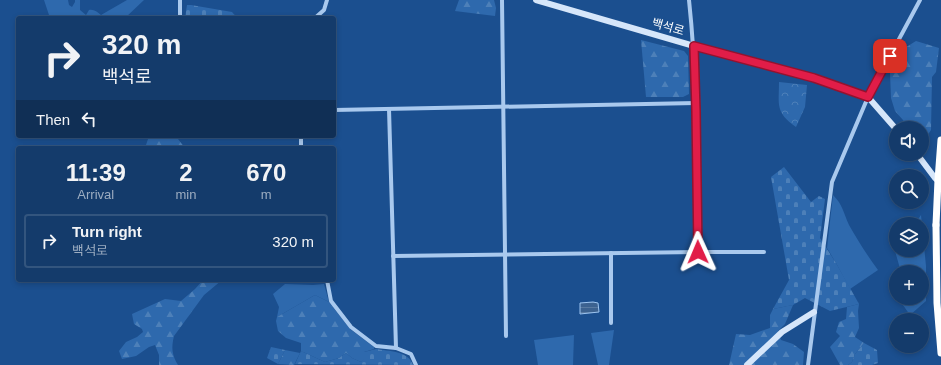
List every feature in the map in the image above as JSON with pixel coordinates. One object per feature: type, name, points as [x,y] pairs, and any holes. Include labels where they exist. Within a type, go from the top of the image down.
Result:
[{"type":"highway","points":[[941,140],[936,225],[937,303],[941,353]]},
{"type":"street","points":[[180,0],[180,16]]},
{"type":"street","points":[[316,16],[324,10],[327,0]]},
{"type":"street","points":[[502,0],[506,336]]},
{"type":"street","name":"백석로","points":[[536,0],[694,46],[814,78],[868,97],[889,121]]},
{"type":"street","points":[[689,0],[694,46],[698,252]]},
{"type":"street","points":[[808,365],[832,182],[868,97],[920,0]]},
{"type":"street","points":[[336,110],[696,103]]},
{"type":"street","points":[[389,109],[396,348]]},
{"type":"street","points":[[922,161],[941,184]]},
{"type":"street","points":[[393,256],[764,252]]},
{"type":"street","points":[[611,253],[611,323]]},
{"type":"street","points":[[327,282],[331,301],[352,327],[376,346],[396,348],[410,354],[416,365]]},
{"type":"street","points":[[747,365],[782,332],[814,312]]},
{"type":"green space","points":[[44,0],[68,0],[69,5],[72,7],[75,0],[80,0],[80,10],[86,15],[89,10],[91,10],[101,15],[127,0],[144,0],[127,16],[49,16]]},
{"type":"green space","points":[[459,0],[494,0],[496,8],[495,16],[455,11]]},
{"type":"green space","points":[[187,5],[191,5],[232,12],[235,16],[185,16]]},
{"type":"green space","points":[[641,40],[684,51],[688,56],[689,94],[683,97],[646,97]]},
{"type":"green space","points":[[916,41],[939,48],[936,72],[932,77],[931,130],[929,133],[929,121],[904,121],[895,111],[891,98],[890,72],[895,67],[889,66],[895,54]]},
{"type":"green space","points":[[779,82],[807,85],[805,107],[796,127],[784,117],[781,112],[779,102]]},
{"type":"green space","points":[[148,138],[178,138],[183,146],[146,146]]},
{"type":"green space","points":[[784,167],[811,202],[819,196],[825,199],[820,238],[859,304],[830,311],[805,298],[793,305],[773,309],[789,280],[771,177]]},
{"type":"green space","points":[[833,195],[841,205],[849,225],[856,237],[878,270],[850,289],[827,248]]},
{"type":"green space","points":[[897,257],[925,257],[926,265],[899,265]]},
{"type":"green space","points":[[201,282],[220,282],[204,295],[174,336],[173,351],[174,358],[178,365],[159,365],[159,355],[155,345],[149,347],[136,356],[122,359],[119,351],[126,342],[137,337],[143,332],[142,329],[134,324],[132,314],[165,299],[181,301]]},
{"type":"green space","points":[[285,284],[324,284],[329,302],[315,295],[277,317],[279,307],[273,294]]},
{"type":"green space","points":[[315,295],[329,302],[350,329],[374,347],[374,349],[364,352],[364,359],[361,362],[352,358],[346,353],[339,358],[325,362],[301,351],[301,343],[286,338],[278,331],[276,321],[277,317]]},
{"type":"green space","points":[[859,304],[859,328],[855,337],[864,343],[855,354],[852,362],[848,365],[840,365],[830,347],[840,336],[836,332],[839,322],[846,319],[847,307]]},
{"type":"green space","points":[[793,305],[785,324],[778,331],[781,340],[793,344],[804,352],[803,365],[729,365],[736,334],[750,335],[770,328],[770,315],[773,309]]},
{"type":"green space","points":[[903,305],[921,305],[912,313],[909,313]]},
{"type":"green space","points":[[614,330],[609,365],[598,365],[591,333]]},
{"type":"green space","points":[[574,335],[573,365],[538,365],[534,340]]},
{"type":"green space","points":[[864,343],[877,350],[878,363],[872,365],[848,365],[852,362],[855,354]]},
{"type":"green space","points":[[271,347],[285,350],[278,364],[267,358]]},
{"type":"green space","points":[[376,349],[403,354],[411,360],[413,365],[295,364],[301,351],[325,362],[339,358],[346,353],[352,358],[361,362],[364,358],[364,352]]},
{"type":"green space","points":[[285,350],[300,353],[294,365],[278,364]]},
{"type":"shaded area","points":[[580,303],[598,303],[599,312],[580,314]]},
{"type":"route","points":[[698,252],[694,46],[814,78],[868,97],[890,56]]}]
